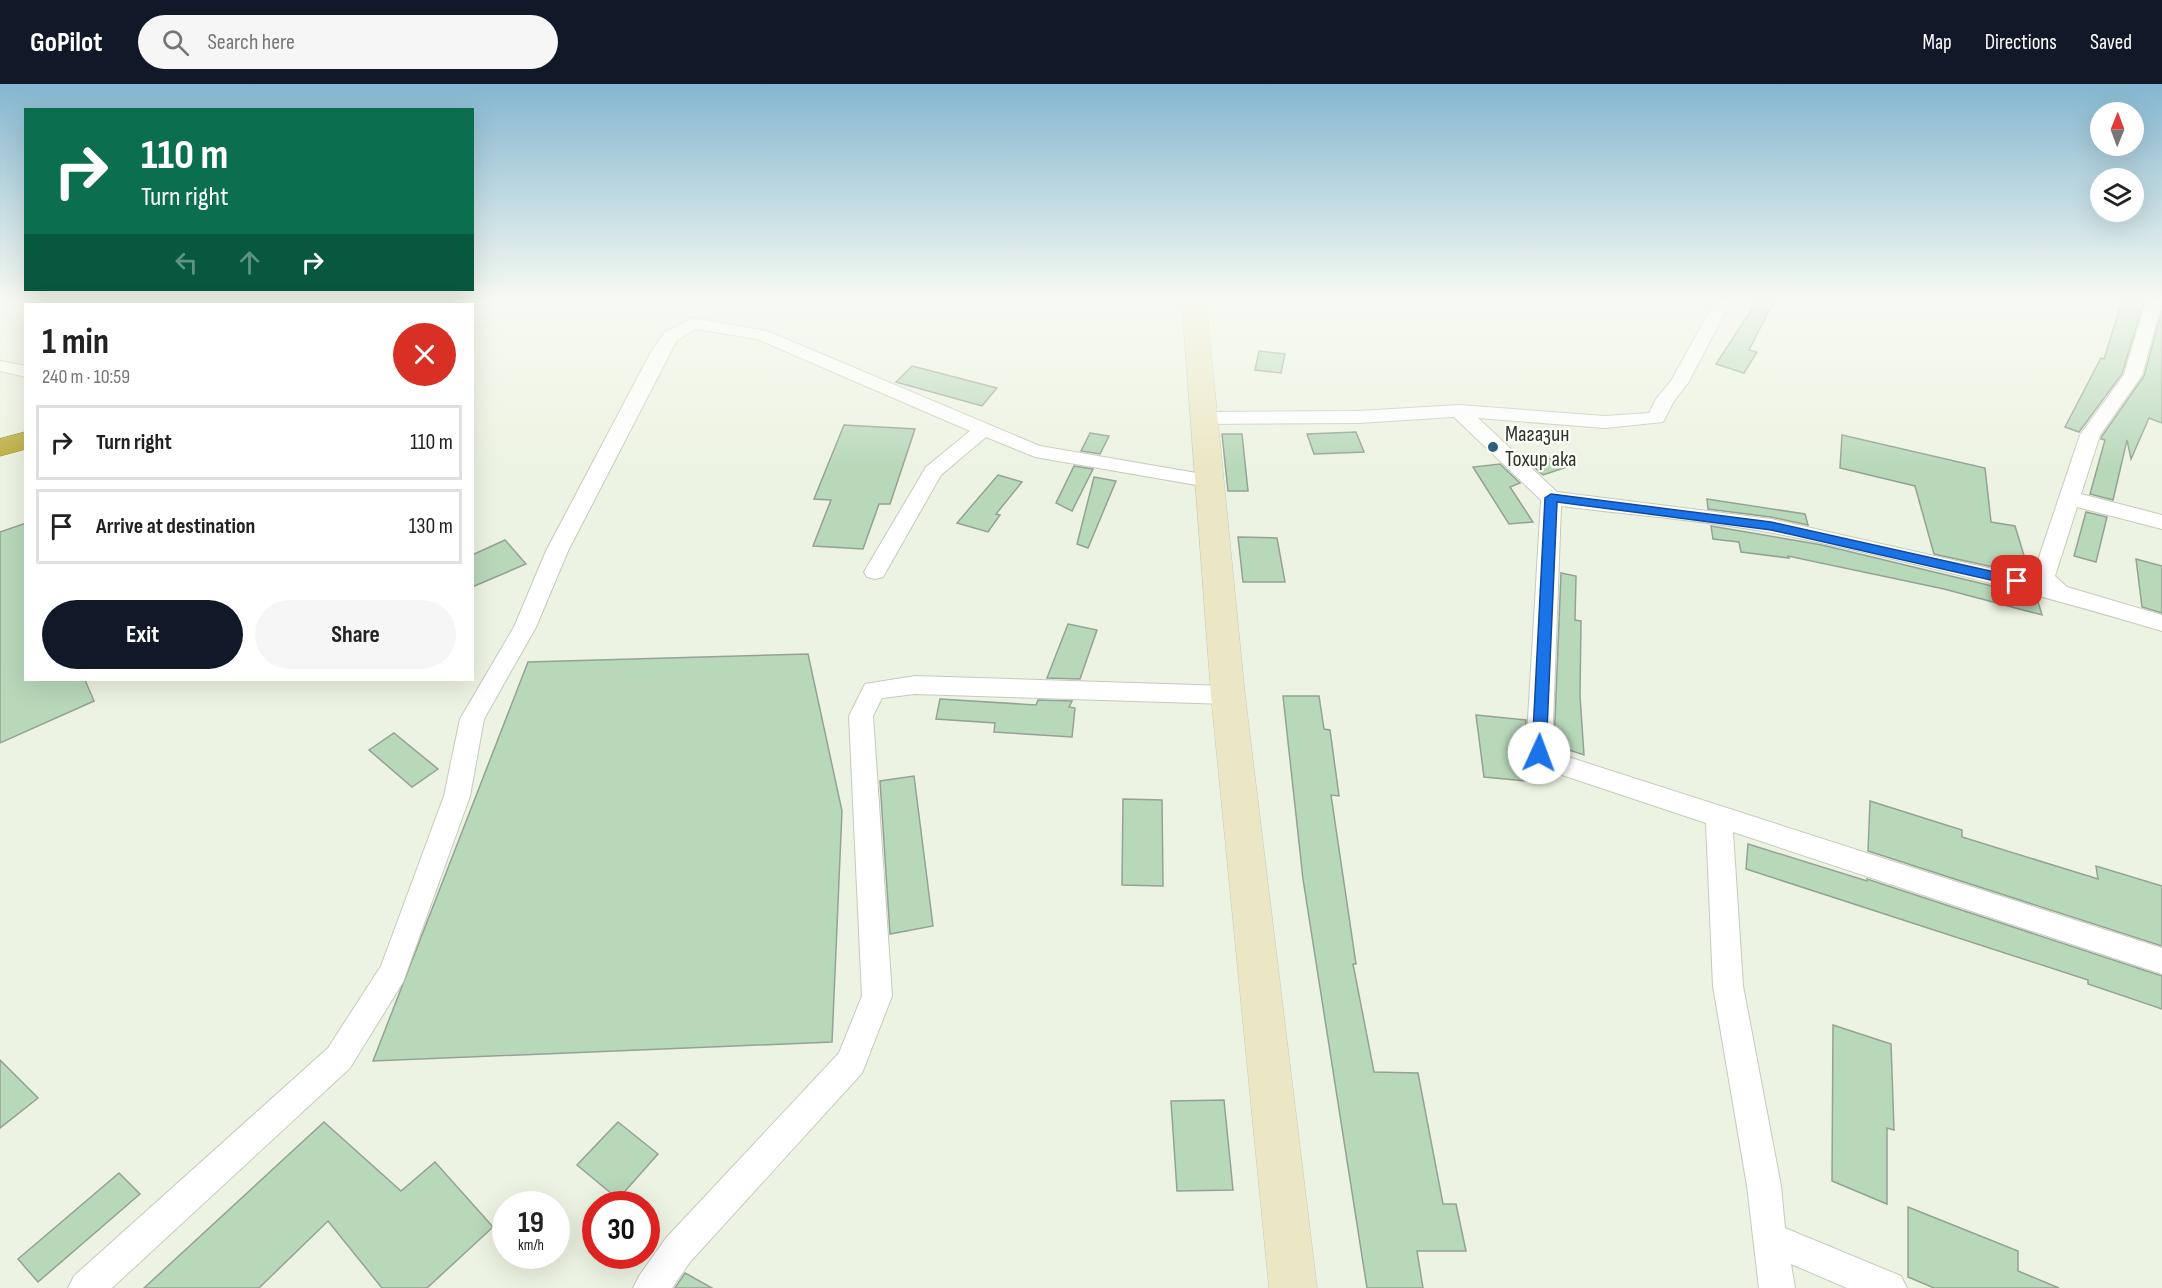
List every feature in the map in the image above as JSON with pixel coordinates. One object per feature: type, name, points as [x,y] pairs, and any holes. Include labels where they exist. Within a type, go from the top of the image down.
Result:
[{"type":"highway","points":[[0,432],[24,425]]},
{"type":"highway","points":[[0,448],[24,441]]},
{"type":"main road","points":[[1198,357],[1228,695],[1293,1288]]},
{"type":"street","points":[[86,1288],[339,1058],[393,973],[457,796],[472,719],[525,627],[557,551],[657,357]]},
{"type":"street","points":[[814,357],[1035,451],[1208,481]]},
{"type":"street","points":[[1203,418],[1358,417],[1459,411],[1605,422],[1656,418],[1665,399],[1678,383],[1692,357]]},
{"type":"street","points":[[2059,592],[2043,578],[2090,435],[2133,375],[2138,357]]},
{"type":"street","points":[[0,366],[24,372]]},
{"type":"street","points":[[1459,411],[1551,498],[1771,526],[1912,556],[2059,592],[2162,622]]},
{"type":"street","points":[[875,572],[933,471],[984,429]]},
{"type":"street","points":[[1551,498],[1539,753],[1553,762],[1719,818],[2162,961]]},
{"type":"street","points":[[2069,498],[2162,522]]},
{"type":"street","points":[[651,1288],[678,1250],[851,1062],[877,996],[861,716],[874,690],[915,685],[1228,695]]},
{"type":"street","points":[[1719,818],[1728,986],[1764,1186],[1777,1288]]},
{"type":"street","points":[[1769,1238],[1889,1288]]},
{"type":"building","points":[[1258,357],[1284,357],[1281,373],[1255,370]]},
{"type":"building","points":[[1720,357],[1754,357],[1744,373],[1716,364]]},
{"type":"building","points":[[2127,357],[2122,374],[2079,432],[2065,427],[2101,358]]},
{"type":"building","points":[[2149,357],[2162,357],[2162,423],[2149,418],[2131,459],[2127,440],[2113,500],[2090,494],[2105,440],[2101,439],[2102,436],[2144,376]]},
{"type":"building","points":[[912,366],[997,388],[982,406],[896,382]]},
{"type":"building","points":[[844,425],[915,429],[890,504],[879,504],[863,549],[813,546],[831,500],[814,499]]},
{"type":"building","points":[[1356,432],[1364,452],[1314,454],[1307,434]]},
{"type":"building","points":[[1090,433],[1109,436],[1100,454],[1081,451]]},
{"type":"building","points":[[1222,434],[1242,434],[1248,491],[1228,491]]},
{"type":"building","points":[[1842,435],[1985,468],[1991,522],[2015,526],[2030,575],[1934,554],[1915,486],[1840,468]]},
{"type":"building","points":[[1574,456],[1576,464],[1543,475],[1527,461]]},
{"type":"building","points":[[1500,464],[1520,483],[1510,487],[1533,522],[1509,524],[1473,467]]},
{"type":"building","points":[[1074,466],[1093,469],[1072,511],[1056,503]]},
{"type":"building","points":[[998,475],[1022,482],[996,514],[1000,515],[988,532],[957,523]]},
{"type":"building","points":[[1094,477],[1116,481],[1088,548],[1077,544]]},
{"type":"building","points":[[1707,499],[1805,514],[1808,525],[1771,517],[1708,509]]},
{"type":"building","points":[[2086,512],[2107,517],[2096,562],[2074,556]]},
{"type":"building","points":[[24,524],[24,681],[85,681],[94,701],[0,743],[0,532]]},
{"type":"building","points":[[1711,526],[1822,545],[2017,592],[2037,598],[2042,615],[1944,589],[1788,556],[1789,558],[1741,552],[1739,542],[1713,539]]},
{"type":"building","points":[[1238,537],[1277,538],[1285,582],[1243,582]]},
{"type":"building","points":[[505,540],[526,564],[474,586],[474,554]]},
{"type":"building","points":[[2136,559],[2162,566],[2162,613],[2142,607]]},
{"type":"building","points":[[1561,573],[1576,576],[1575,620],[1581,621],[1580,696],[1584,755],[1554,745]]},
{"type":"building","points":[[1068,624],[1097,630],[1080,679],[1047,678]]},
{"type":"building","points":[[808,654],[842,811],[832,1042],[373,1061],[528,662]]},
{"type":"building","points":[[1283,696],[1319,696],[1324,729],[1330,730],[1339,796],[1331,795],[1356,964],[1353,964],[1374,1072],[1418,1073],[1443,1204],[1456,1204],[1466,1251],[1417,1251],[1423,1288],[1367,1288],[1303,879]]},
{"type":"building","points":[[940,699],[1036,705],[1038,700],[1072,701],[1069,707],[1075,708],[1072,737],[994,732],[995,723],[936,719]]},
{"type":"building","points":[[1476,715],[1526,720],[1524,753],[1528,761],[1535,766],[1538,782],[1484,777]]},
{"type":"building","points":[[394,733],[438,769],[412,787],[369,750]]},
{"type":"building","points":[[914,776],[933,926],[890,934],[880,781]]},
{"type":"building","points":[[1123,799],[1162,800],[1163,886],[1122,885]]},
{"type":"building","points":[[1870,801],[1962,830],[1962,837],[2098,879],[2096,866],[2162,886],[2162,946],[1868,851]]},
{"type":"building","points":[[1748,844],[1867,881],[1867,879],[2162,976],[2162,1009],[2088,984],[2088,980],[1746,869]]},
{"type":"building","points":[[1833,1025],[1891,1044],[1894,1130],[1887,1128],[1887,1204],[1832,1181]]},
{"type":"building","points":[[0,1060],[38,1098],[0,1128]]},
{"type":"building","points":[[1224,1100],[1233,1190],[1177,1191],[1171,1101]]},
{"type":"building","points":[[324,1122],[401,1191],[435,1162],[492,1226],[427,1288],[382,1288],[328,1221],[259,1288],[144,1288]]},
{"type":"building","points":[[618,1122],[658,1154],[625,1191],[608,1191],[577,1165]]},
{"type":"building","points":[[119,1173],[140,1194],[38,1282],[18,1259]]},
{"type":"building","points":[[1908,1207],[2018,1251],[2018,1271],[2059,1288],[1934,1288],[1908,1277]]},
{"type":"building","points":[[685,1273],[712,1288],[675,1288]]},
{"type":"place","name":"Магазин Тохир ака","points":[[1493,447]]},
{"type":"route","points":[[1539,753],[1551,498],[1771,526],[2017,581]]}]
